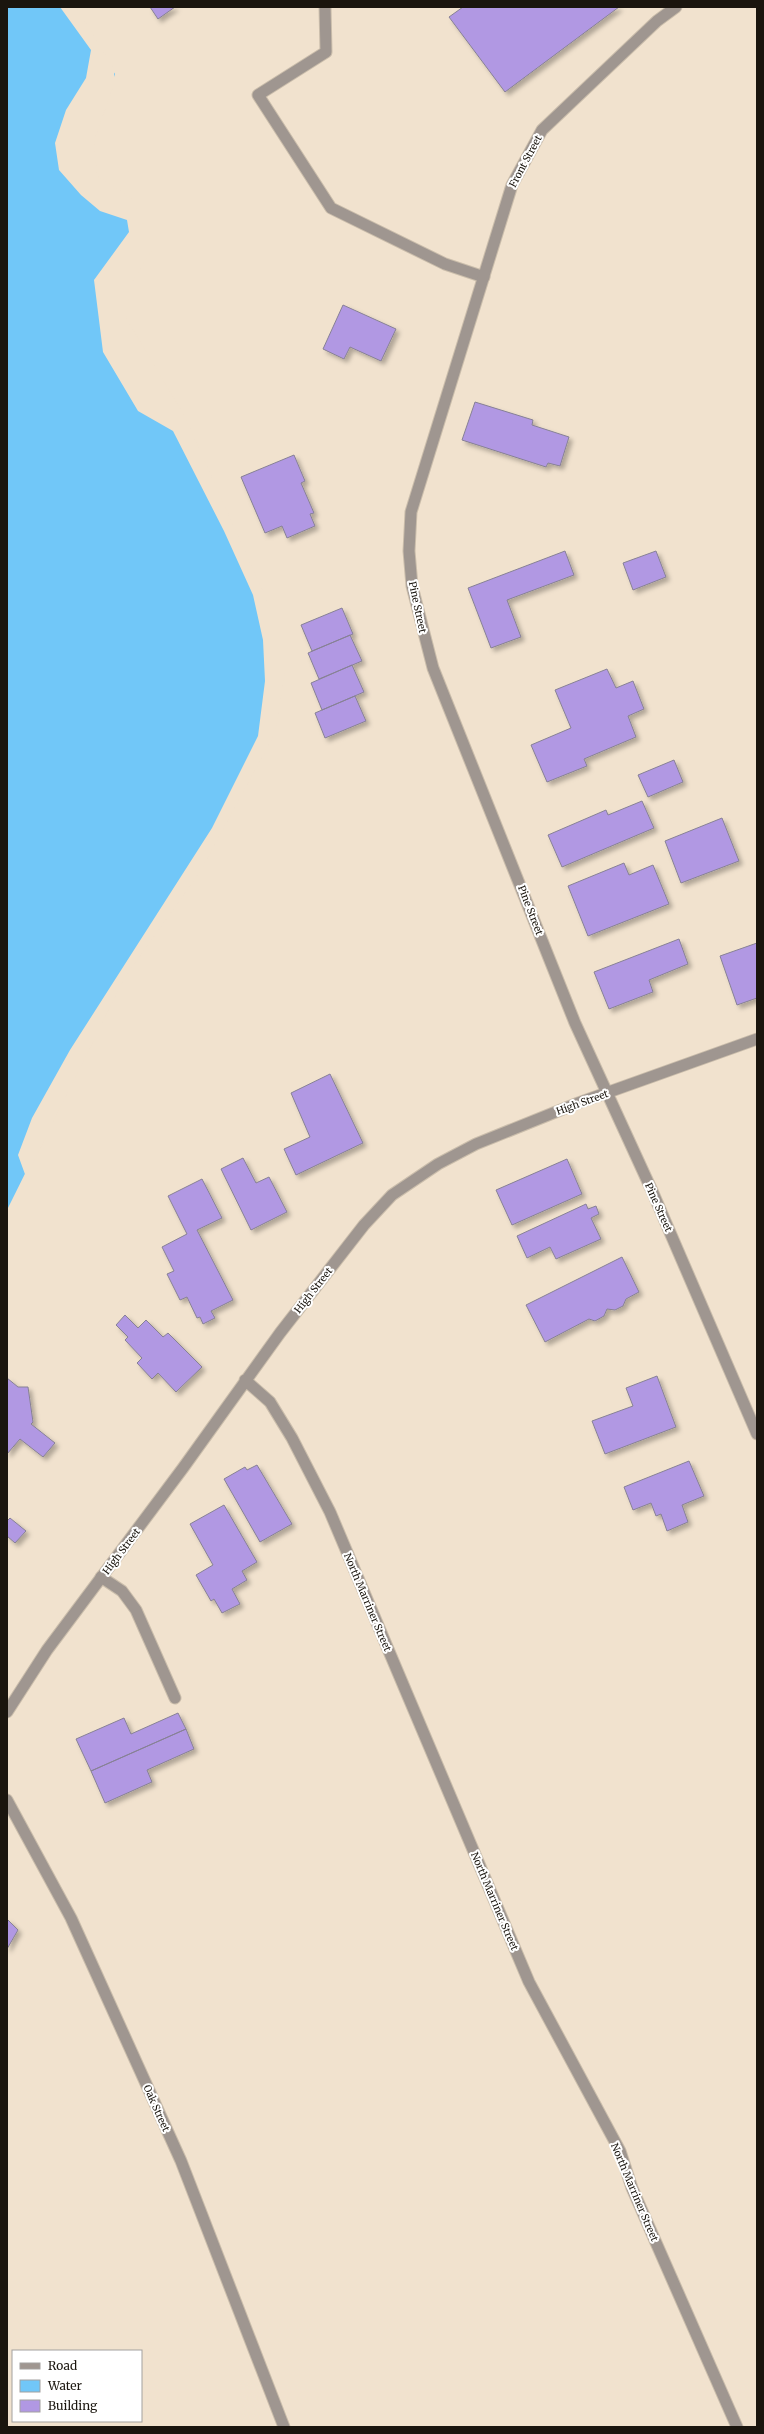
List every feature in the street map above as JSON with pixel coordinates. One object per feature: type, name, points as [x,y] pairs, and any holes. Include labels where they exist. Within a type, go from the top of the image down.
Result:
[{"type":"street","points":[[325,7],[326,52],[258,95],[331,208],[445,264],[484,277]]},
{"type":"street","name":"Front Street","points":[[457,367],[512,185],[542,130],[656,22],[676,7]]},
{"type":"street","name":"Pine Street","points":[[457,367],[411,512],[409,551],[412,586],[434,668],[462,743],[507,850],[576,1023],[606,1093],[653,1193],[757,1434]]},
{"type":"street","name":"High Street","points":[[7,1712],[47,1650],[245,1380],[364,1225],[392,1195],[438,1164],[476,1144],[606,1093],[757,1039]]},
{"type":"street","name":"North Marriner Street","points":[[245,1380],[274,1408],[292,1438],[330,1512],[529,1982],[620,2151],[632,2188],[737,2427]]},
{"type":"street","points":[[101,1578],[122,1591],[136,1610],[175,1698]]},
{"type":"street","name":"Oak Street","points":[[7,1800],[71,1918],[181,2161],[284,2427]]},
{"type":"water","points":[[7,7],[73,7],[115,74],[92,141],[95,177],[131,200],[129,284],[124,318],[271,614],[273,732],[122,978],[7,1210]]},
{"type":"pier","points":[[60,7],[76,7],[114,69],[114,84],[94,141],[97,176],[133,199],[153,248],[131,284],[126,318],[184,415],[273,614],[286,666],[275,733],[201,870],[124,979],[26,1177],[18,1155],[32,1118],[70,1050],[212,828],[258,736],[265,681],[263,640],[253,595],[224,531],[173,431],[138,411],[103,352],[94,280],[129,232],[127,220],[100,211],[81,195],[59,170],[55,143],[66,110],[86,78],[91,50]]},
{"type":"building","points":[[150,7],[175,7],[158,19]]},
{"type":"building","points":[[463,7],[619,7],[505,92],[449,17]]},
{"type":"building","points":[[343,305],[396,329],[381,361],[350,347],[344,359],[323,349]]},
{"type":"building","points":[[475,402],[533,420],[532,425],[569,437],[560,466],[548,463],[546,467],[462,440]]},
{"type":"building","points":[[294,455],[305,481],[301,483],[314,513],[310,514],[315,526],[287,538],[282,526],[265,533],[241,477]]},
{"type":"building","points":[[565,551],[574,575],[507,600],[521,637],[491,648],[468,588]]},
{"type":"building","points":[[656,551],[666,577],[633,590],[623,563]]},
{"type":"building","points":[[342,608],[353,634],[312,651],[301,625]]},
{"type":"building","points":[[350,635],[362,661],[319,679],[308,653]]},
{"type":"building","points":[[352,665],[364,692],[322,710],[311,683]]},
{"type":"building","points":[[607,669],[616,688],[633,681],[644,709],[628,716],[636,737],[584,759],[587,766],[547,782],[531,745],[571,728],[555,690]]},
{"type":"building","points":[[355,696],[366,721],[325,738],[315,713]]},
{"type":"building","points":[[674,760],[683,782],[648,797],[638,775]]},
{"type":"building","points":[[642,801],[654,828],[562,867],[548,835],[606,810],[608,815]]},
{"type":"building","points":[[722,818],[739,861],[681,883],[665,841]]},
{"type":"building","points":[[624,863],[629,875],[653,865],[669,904],[588,936],[568,886]]},
{"type":"building","points":[[679,939],[688,964],[649,980],[653,992],[609,1009],[594,972]]},
{"type":"building","points":[[757,943],[757,998],[737,1005],[720,956]]},
{"type":"building","points":[[330,1074],[363,1143],[296,1175],[284,1149],[310,1137],[291,1093]]},
{"type":"building","points":[[243,1158],[256,1183],[269,1177],[287,1212],[251,1230],[221,1169]]},
{"type":"building","points":[[567,1159],[582,1194],[512,1225],[496,1190]]},
{"type":"building","points":[[202,1179],[222,1218],[197,1230],[233,1300],[211,1311],[215,1318],[203,1324],[200,1317],[197,1318],[187,1297],[180,1300],[167,1274],[174,1271],[162,1247],[187,1234],[168,1196]]},
{"type":"building","points":[[586,1204],[588,1209],[596,1206],[599,1214],[591,1218],[601,1239],[556,1259],[550,1247],[527,1258],[517,1236]]},
{"type":"building","points":[[622,1257],[639,1292],[626,1299],[623,1306],[615,1310],[607,1309],[604,1316],[595,1321],[589,1319],[545,1342],[526,1305]]},
{"type":"building","points":[[125,1315],[138,1328],[146,1320],[163,1337],[168,1333],[202,1367],[176,1392],[158,1373],[152,1379],[137,1363],[142,1358],[125,1340],[128,1337],[116,1325]]},
{"type":"building","points":[[657,1376],[676,1427],[605,1454],[592,1421],[633,1406],[626,1388]]},
{"type":"building","points":[[7,1378],[18,1387],[28,1387],[33,1422],[31,1424],[55,1443],[43,1457],[20,1439],[7,1454]]},
{"type":"building","points":[[689,1461],[704,1496],[682,1505],[688,1522],[667,1531],[661,1514],[656,1516],[651,1503],[633,1510],[624,1487]]},
{"type":"building","points":[[257,1465],[292,1524],[260,1542],[224,1479],[245,1467],[247,1470]]},
{"type":"building","points":[[224,1505],[257,1562],[242,1571],[247,1580],[232,1589],[240,1604],[222,1613],[214,1599],[211,1601],[196,1575],[213,1565],[190,1524]]},
{"type":"building","points":[[10,1518],[26,1531],[15,1543],[7,1536],[7,1521]]},
{"type":"building","points":[[178,1713],[186,1729],[91,1771],[76,1739],[124,1718],[131,1734]]},
{"type":"building","points":[[186,1729],[194,1749],[147,1770],[152,1782],[105,1803],[91,1771]]},
{"type":"building","points":[[7,1919],[18,1930],[7,1949]]}]
